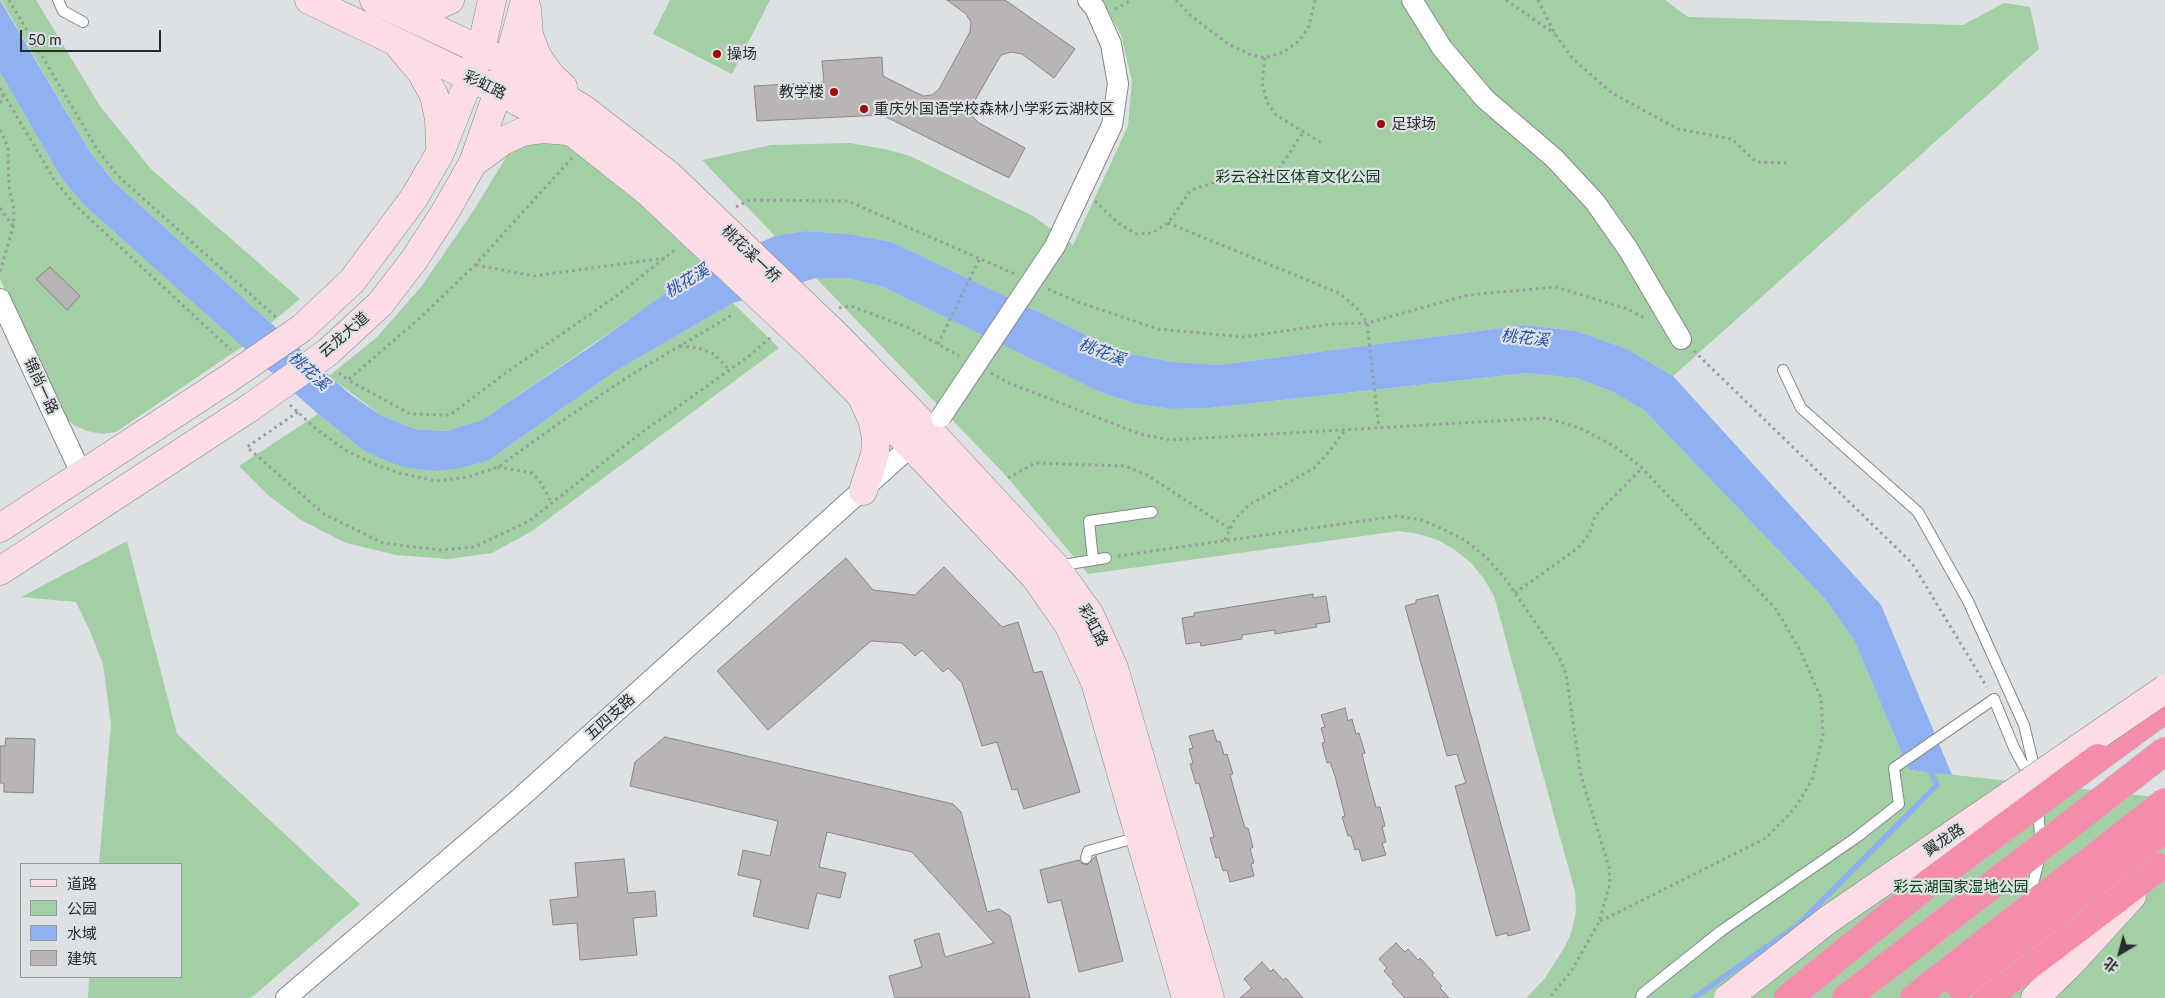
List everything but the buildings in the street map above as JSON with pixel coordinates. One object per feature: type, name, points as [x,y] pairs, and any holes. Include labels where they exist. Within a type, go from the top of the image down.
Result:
[{"type":"highway","points":[[1788,998],[1930,883],[2165,709]]},
{"type":"highway","points":[[1845,998],[2165,751]]},
{"type":"highway","points":[[1845,998],[2098,758]]},
{"type":"highway","points":[[1914,998],[2165,802]]},
{"type":"highway","points":[[1945,998],[2165,829]]},
{"type":"highway","points":[[1993,985],[2162,864]]},
{"type":"main road","name":"彩虹路","points":[[309,0],[669,174]]},
{"type":"main road","points":[[385,5],[434,7],[450,0]]},
{"type":"main road","points":[[0,528],[81,473],[228,379],[292,325],[352,281],[414,198],[440,154],[481,50],[492,0]]},
{"type":"main road","points":[[473,163],[503,141],[522,132],[544,129],[578,131],[551,76],[537,56],[530,35],[525,0]]},
{"type":"main road","name":"云龙大道","points":[[0,570],[251,407],[330,359],[380,304],[414,260],[445,212],[473,163],[508,63],[525,0]]},
{"type":"main road","name":"彩虹路","points":[[385,5],[508,63],[578,131],[648,192]]},
{"type":"main road","points":[[397,43],[421,72],[434,95],[439,119],[440,154]]},
{"type":"main road","name":"桃花溪一桥","points":[[669,174],[827,330]]},
{"type":"main road","name":"桃花溪一桥","points":[[648,192],[827,330]]},
{"type":"main road","name":"彩虹路","points":[[827,330],[860,394],[927,431],[1068,624],[1095,682],[1186,998]]},
{"type":"main road","name":"彩虹路","points":[[827,330],[927,431],[1055,566],[1090,614],[1114,668],[1210,998]]},
{"type":"main road","points":[[860,394],[872,419],[876,437],[875,454],[863,491]]},
{"type":"main road","name":"翼龙路","points":[[1728,998],[1829,919],[2165,689]]},
{"type":"main road","points":[[2035,998],[2069,965],[2162,864]]},
{"type":"street","name":"五四支路","points":[[286,998],[520,798],[863,491],[927,431],[1055,246],[1112,125],[1118,84],[1111,44],[1095,8],[1088,0]]},
{"type":"street","points":[[1412,0],[1442,48],[1485,99],[1554,158],[1595,202],[1628,249],[1681,339]]},
{"type":"street","name":"锦尚一路","points":[[0,299],[81,473]]},
{"type":"lane","points":[[58,0],[63,11],[83,22]]},
{"type":"lane","points":[[1783,370],[1801,408],[1918,512],[1968,601],[2024,725],[2036,766],[2042,852],[2016,946],[1993,985]]},
{"type":"lane","points":[[1094,560],[1089,521],[1152,512]]},
{"type":"lane","points":[[1055,566],[1106,558]]},
{"type":"lane","points":[[1641,998],[1642,994],[1720,930],[1857,837],[1899,804],[1894,768],[1994,699],[2014,748],[2038,791]]},
{"type":"lane","points":[[1086,858],[1085,855],[1088,851],[1140,837]]},
{"type":"path","points":[[9,0],[97,149],[118,176],[292,325]]},
{"type":"path","points":[[1176,0],[1190,16],[1228,44],[1249,54],[1264,58],[1284,52],[1298,41],[1309,26],[1315,0]]},
{"type":"path","points":[[1506,0],[1555,34]]},
{"type":"path","points":[[1538,0],[1555,34],[1573,59],[1612,93],[1678,129],[1732,139],[1756,162],[1789,162]]},
{"type":"path","points":[[1264,58],[1262,83],[1267,102],[1276,115],[1322,144]]},
{"type":"path","points":[[0,103],[3,94]]},
{"type":"path","points":[[0,130],[8,147],[9,187],[14,210],[14,227],[0,272]]},
{"type":"path","points":[[348,380],[421,317],[475,265],[578,131]]},
{"type":"path","points":[[1082,189],[1118,223],[1137,234],[1152,233],[1168,223],[1191,190],[1216,182],[1264,179],[1277,172],[1303,132]]},
{"type":"path","points":[[735,208],[750,200],[848,201],[1024,278]]},
{"type":"path","points":[[0,208],[14,227]]},
{"type":"path","points":[[1168,223],[1339,293],[1359,310],[1367,323],[1379,428]]},
{"type":"path","points":[[330,359],[348,380],[410,414],[450,414],[615,297],[678,247]]},
{"type":"path","points":[[475,265],[534,276],[665,258]]},
{"type":"path","points":[[938,344],[980,258]]},
{"type":"path","points":[[1042,286],[1078,302],[1158,330],[1244,337],[1332,324],[1367,323],[1468,295],[1556,287],[1628,309],[1651,322]]},
{"type":"path","points":[[827,330],[851,306],[909,328],[962,357]]},
{"type":"path","points":[[298,412],[247,447],[324,514],[383,543],[440,550],[474,547],[529,521],[641,433],[729,370],[776,333]]},
{"type":"path","points":[[1681,339],[1912,562],[1994,699]]},
{"type":"path","points":[[679,346],[698,348],[714,354],[729,370]]},
{"type":"path","points":[[985,370],[1009,383],[1140,434],[1170,440],[1546,418],[1580,428],[1614,446],[1642,468],[1776,608],[1800,650],[1820,698],[1823,735],[1812,780],[1795,808],[1766,838],[1599,922]]},
{"type":"path","points":[[1225,541],[1235,518],[1249,505],[1314,468],[1345,430]]},
{"type":"path","points":[[1008,478],[1035,463],[1125,466],[1147,475],[1230,529]]},
{"type":"path","points":[[498,468],[532,473],[539,480],[552,503]]},
{"type":"path","points":[[1515,593],[1578,548],[1590,533],[1595,516],[1642,468]]},
{"type":"path","points":[[1106,558],[1397,516],[1422,520],[1466,541],[1486,557],[1504,577],[1559,657],[1566,674],[1582,776],[1609,867],[1610,884],[1599,922],[1572,970],[1549,998]]},
{"type":"green space","points":[[1,0],[36,0],[100,106],[151,169],[300,299],[271,323],[113,181],[90,152]]},
{"type":"green space","name":"操场","points":[[670,0],[770,0],[732,74],[653,34]]},
{"type":"green space","name":"彩云谷社区体育文化公园","points":[[1102,0],[1665,0],[1688,17],[1963,25],[2004,3],[2030,7],[2039,49],[1673,376],[1627,349],[1576,331],[1524,325],[1219,365],[1174,362],[1124,353],[892,242],[849,234],[805,231],[775,236],[702,160],[771,145],[850,143],[889,150],[910,156],[1033,216],[1073,245],[1128,126],[1132,81],[1121,35]]},
{"type":"green space","points":[[0,72],[62,179],[84,205],[243,346],[116,432],[102,434],[87,431],[74,425],[64,417],[0,279]]},
{"type":"green space","points":[[559,139],[641,201],[708,265],[482,420],[446,431],[415,429],[382,416],[329,376],[377,337],[421,287],[474,210],[511,149]]},
{"type":"green space","name":"彩云湖国家湿地公园","points":[[816,278],[846,278],[881,286],[1100,392],[1136,404],[1172,409],[1209,408],[1527,373],[1576,378],[1611,391],[1644,410],[1825,599],[1854,640],[1909,770],[2165,798],[2165,998],[1526,998],[1545,978],[1566,945],[1572,930],[1576,911],[1575,892],[1494,596],[1484,579],[1471,563],[1455,550],[1438,540],[1419,534],[1399,531],[1088,574],[1008,478]]},
{"type":"green space","points":[[733,303],[779,348],[532,531],[492,553],[448,559],[396,555],[346,543],[301,520],[268,495],[239,466],[318,414],[363,450],[489,460],[614,372]]},
{"type":"green space","points":[[127,541],[177,734],[360,904],[251,998],[88,998],[89,978],[182,978],[182,863],[99,863],[111,724],[103,664],[76,602],[21,597]]},
{"type":"water","name":"桃花溪","points":[[0,0],[90,152],[113,181],[351,395],[382,416],[415,429],[446,431],[482,420],[593,345],[698,270],[775,236],[805,231],[849,234],[892,242],[1124,353],[1174,362],[1219,365],[1524,325],[1576,331],[1627,349],[1673,376],[1881,605],[1952,775],[1909,770],[1854,640],[1825,599],[1644,410],[1611,391],[1576,378],[1527,373],[1209,408],[1172,409],[1136,404],[1100,392],[881,286],[846,278],[816,278],[733,303],[614,372],[489,460],[461,468],[434,471],[403,467],[363,450],[318,414],[84,205],[62,179],[0,72]]},
{"type":"waterway","points":[[1694,998],[1799,924],[1937,785],[1928,766]]},
{"type":"place","name":"操场","points":[[717,54]]},
{"type":"place","name":"教学楼","points":[[834,92]]},
{"type":"place","name":"重庆外国语学校森林小学彩云湖校区","points":[[864,109]]},
{"type":"place","name":"足球场","points":[[1381,124]]}]
